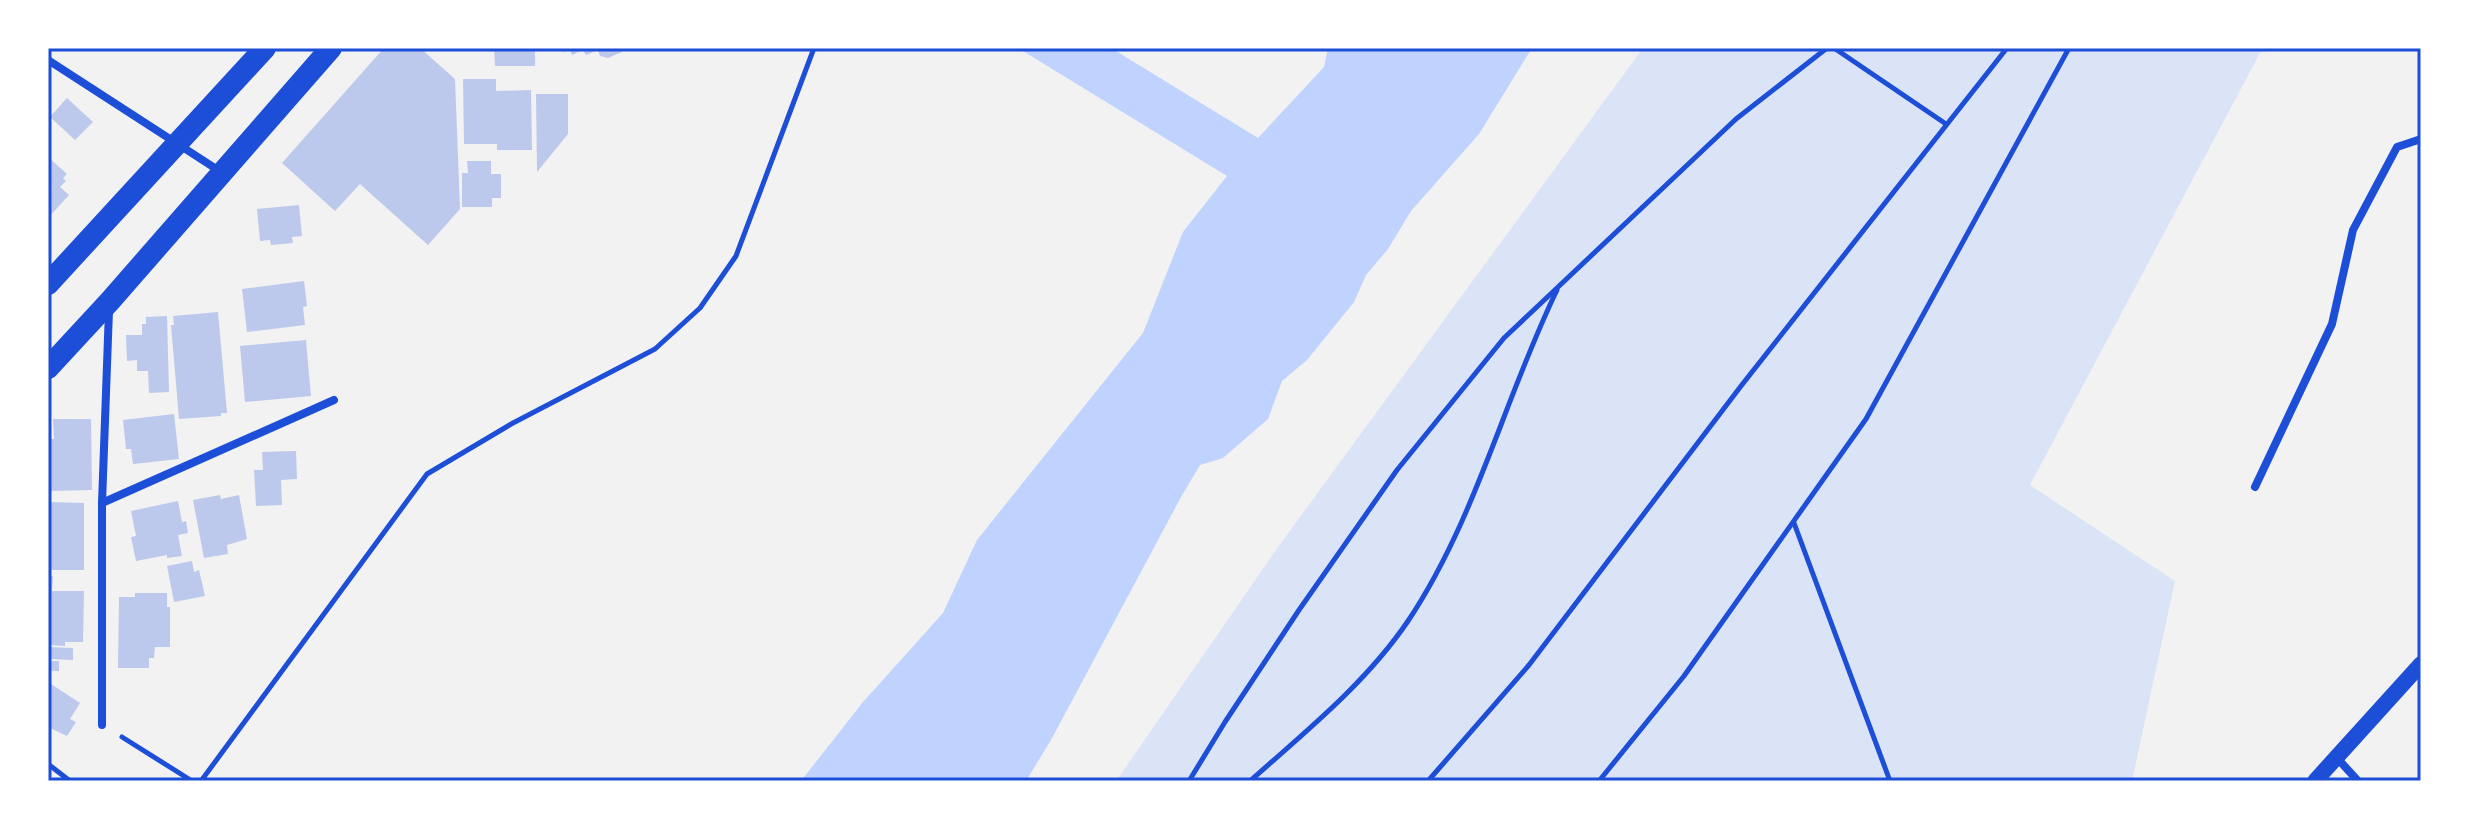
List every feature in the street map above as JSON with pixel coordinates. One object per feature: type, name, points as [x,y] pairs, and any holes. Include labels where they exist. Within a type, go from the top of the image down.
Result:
[{"type":"highway","points":[[48,284],[265,48]]},
{"type":"highway","points":[[48,368],[331,48]]},
{"type":"main road","points":[[2315,781],[2421,664]]},
{"type":"street","points":[[48,60],[177,146],[222,172]]},
{"type":"street","points":[[2255,487],[2332,324],[2353,230],[2397,147],[2421,139]]},
{"type":"street","points":[[102,725],[102,503],[110,301]]},
{"type":"street","points":[[102,503],[334,400]]},
{"type":"street","points":[[2336,757],[2358,781]]},
{"type":"path","points":[[201,781],[427,474],[513,423],[655,349],[700,308],[736,256],[814,48]]},
{"type":"path","points":[[1189,781],[1282,635],[1397,470],[1504,338],[1736,119],[1827,48]]},
{"type":"path","points":[[1834,48],[1946,124]]},
{"type":"path","points":[[1428,781],[1529,665],[2007,48]]},
{"type":"path","points":[[1599,781],[1684,676],[1866,419],[2069,48]]},
{"type":"path","points":[[1250,781],[1365,674],[1407,621],[1462,525],[1530,345],[1559,285]]},
{"type":"path","points":[[1793,522],[1890,781]]},
{"type":"path","points":[[102,725],[192,781]]},
{"type":"path","points":[[48,764],[70,781]]},
{"type":"shaded area","points":[[1643,48],[2284,48],[2260,53],[2030,485],[2175,581],[2132,781],[1116,781],[1278,547]]},
{"type":"water","points":[[1018,48],[1111,48],[1258,138],[1324,67],[1328,48],[1532,48],[1479,134],[1411,211],[1388,249],[1366,275],[1354,302],[1307,360],[1282,381],[1268,419],[1223,458],[1200,465],[1026,781],[801,781],[863,702],[943,613],[977,540],[1143,333],[1183,232],[1227,176]]},
{"type":"building","points":[[384,48],[420,48],[455,79],[460,209],[428,245],[360,184],[335,211],[282,163]]},
{"type":"building","points":[[494,48],[535,48],[535,66],[495,66]]},
{"type":"building","points":[[562,48],[620,48],[622,52],[608,58],[600,56],[598,50],[586,55],[583,50],[572,55],[570,50],[564,52]]},
{"type":"building","points":[[463,79],[496,79],[496,91],[531,90],[532,150],[497,150],[497,144],[464,144]]},
{"type":"building","points":[[536,94],[568,94],[568,134],[537,172]]},
{"type":"building","points":[[67,98],[93,122],[75,140],[50,117]]},
{"type":"building","points":[[48,157],[67,174],[63,178],[66,181],[60,187],[69,195],[48,218]]},
{"type":"building","points":[[467,161],[491,161],[491,174],[501,174],[501,198],[492,198],[492,207],[462,207],[462,173],[468,173]]},
{"type":"building","points":[[299,205],[302,236],[292,237],[293,243],[271,245],[270,240],[260,241],[257,209]]},
{"type":"building","points":[[304,281],[307,306],[303,307],[305,325],[247,332],[242,289]]},
{"type":"building","points":[[218,312],[227,413],[179,419],[171,325],[174,325],[173,316]]},
{"type":"building","points":[[167,316],[169,392],[149,393],[148,371],[137,371],[137,360],[127,361],[126,335],[142,335],[146,317]]},
{"type":"building","points":[[306,340],[311,396],[245,402],[240,346]]},
{"type":"building","points":[[174,414],[179,459],[133,464],[131,449],[126,449],[123,420]]},
{"type":"building","points":[[53,419],[91,419],[92,490],[48,491],[48,439],[54,439]]},
{"type":"building","points":[[296,451],[297,479],[281,480],[282,505],[256,506],[254,470],[263,470],[262,452]]},
{"type":"building","points":[[220,495],[221,499],[239,495],[247,539],[227,545],[228,554],[204,558],[193,500]]},
{"type":"building","points":[[178,501],[182,522],[186,521],[188,533],[178,535],[182,556],[167,558],[167,555],[136,561],[131,537],[136,536],[131,511]]},
{"type":"building","points":[[48,502],[84,503],[84,570],[48,570]]},
{"type":"building","points":[[192,561],[194,572],[199,570],[205,596],[174,602],[167,566]]},
{"type":"building","points":[[48,576],[53,576],[52,591],[84,591],[83,642],[65,642],[65,646],[48,645]]},
{"type":"building","points":[[135,593],[167,593],[170,647],[155,647],[154,658],[149,658],[149,668],[118,668],[119,597],[135,597]]},
{"type":"building","points":[[48,647],[73,648],[73,660],[48,659]]},
{"type":"building","points":[[48,661],[59,661],[59,671],[48,671]]},
{"type":"building","points":[[48,682],[80,703],[70,719],[76,722],[67,736],[48,727]]}]
